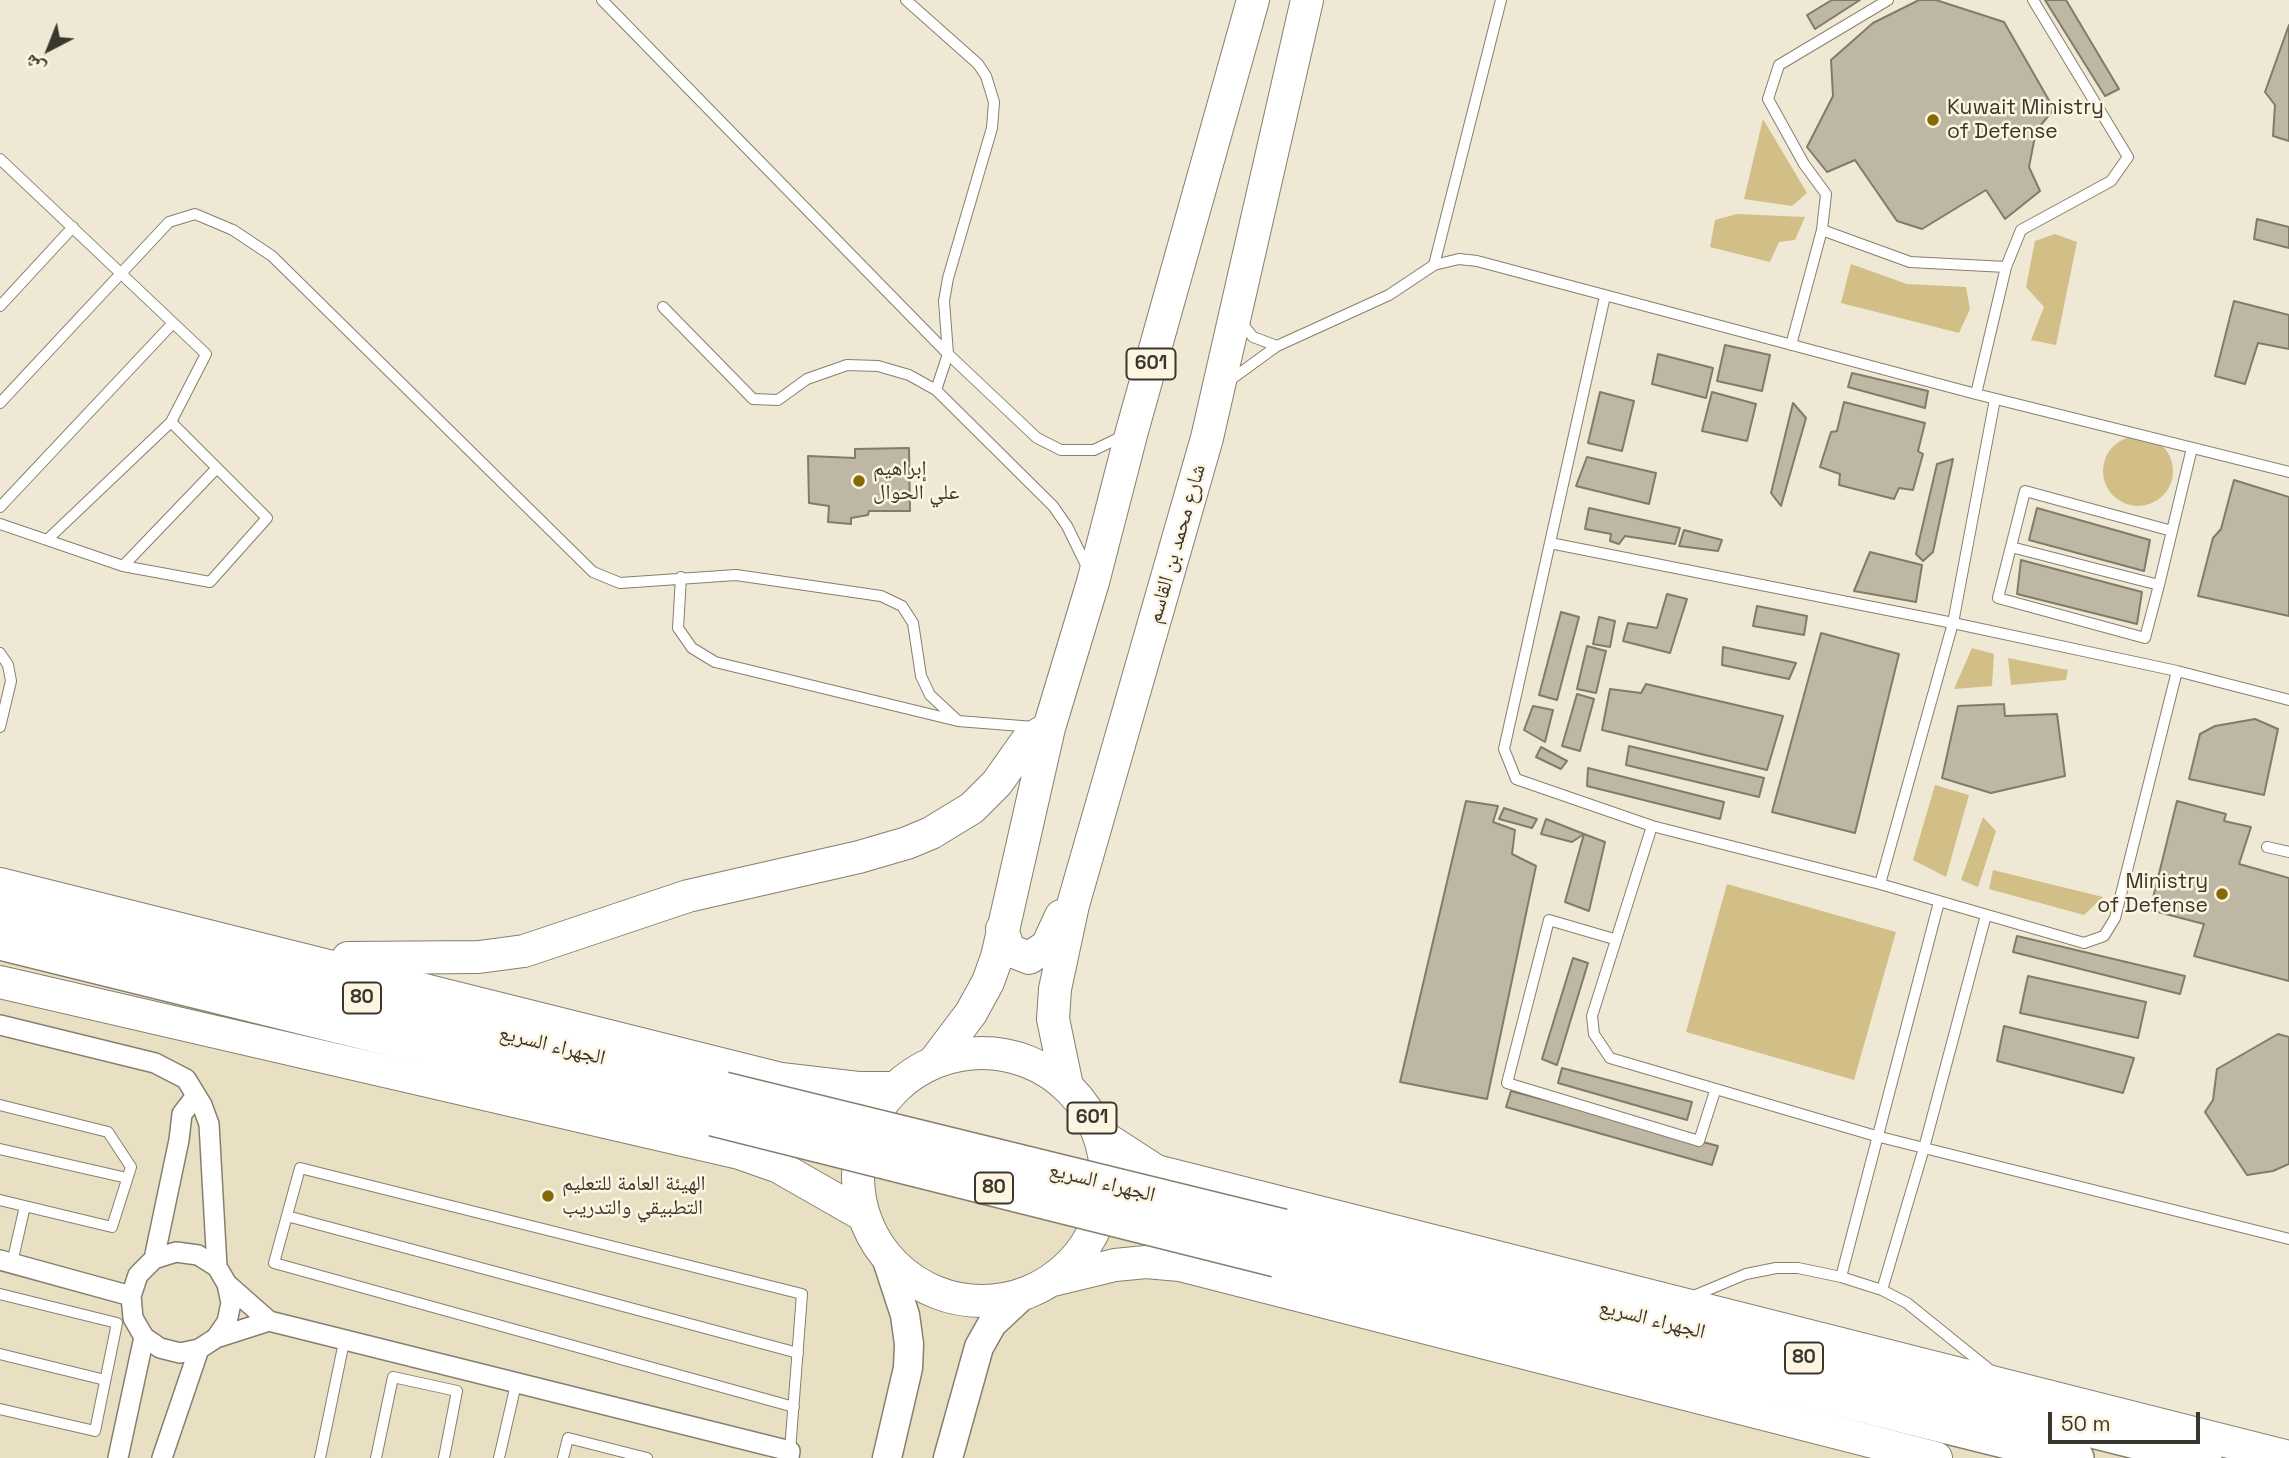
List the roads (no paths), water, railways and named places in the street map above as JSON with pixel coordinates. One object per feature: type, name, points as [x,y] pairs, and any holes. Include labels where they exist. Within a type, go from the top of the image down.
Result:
[{"type":"highway","name":"الجهراء السريع","points":[[2,887],[2204,1458]]},
{"type":"highway","name":"الجهراء السريع","points":[[0,942],[2076,1458]]},
{"type":"main road","name":"601","points":[[934,1062],[971,1013],[988,982],[1049,728],[1093,582],[1132,430],[1253,0]]},
{"type":"main road","name":"شارع محمد بن القاسم","points":[[1067,1086],[1053,1019],[1055,989],[1073,905],[1213,416],[1243,272],[1307,0]]},
{"type":"main road","points":[[309,961],[479,957],[524,951],[675,900],[859,857],[906,843],[931,833],[972,808],[997,783],[1026,742],[1049,728]]},
{"type":"main road","name":"الجهراء السريع","points":[[2,887],[781,1079],[858,1088],[894,1088]]},
{"type":"main road","points":[[1002,929],[1004,944],[1014,955],[1036,956],[1047,946],[1058,920],[1073,905]]},
{"type":"main road","points":[[0,982],[739,1153],[779,1167],[863,1215]]},
{"type":"main road","name":"601","points":[[956,1054],[1004,1054],[1027,1060],[1067,1086],[1086,1108],[1099,1134],[1107,1180],[1100,1215],[1086,1247],[1053,1280],[1023,1294],[980,1301],[958,1299],[918,1283],[885,1254],[863,1215],[858,1192],[861,1147],[868,1125],[894,1088],[934,1062],[956,1054]]},
{"type":"main road","name":"الجهراء السريع","points":[[1099,1134],[1156,1171],[2289,1457]]},
{"type":"main road","points":[[1053,1280],[1115,1265],[1146,1262],[1180,1265],[1936,1458]]},
{"type":"street","points":[[0,1025],[155,1063],[186,1079],[209,1124],[222,1276],[231,1303],[227,1322],[208,1344],[162,1458]]},
{"type":"street","points":[[154,1259],[179,1140],[181,1114],[195,1097]]},
{"type":"street","points":[[269,1321],[180,1353],[160,1348],[144,1337],[133,1318],[131,1296],[138,1275],[154,1259],[176,1252],[198,1255],[269,1321],[789,1455]]},
{"type":"street","points":[[885,1254],[905,1315],[909,1344],[908,1368],[887,1458]]},
{"type":"street","points":[[6,1261],[131,1296]]},
{"type":"street","points":[[948,1458],[979,1347],[992,1324],[1023,1294]]},
{"type":"street","points":[[118,1458],[144,1337]]},
{"type":"lane","points":[[602,0],[948,354],[1037,438],[1061,450],[1094,450],[1132,430]]},
{"type":"lane","points":[[906,0],[978,64],[986,76],[994,102],[992,128],[948,278],[944,301],[948,354],[936,390]]},
{"type":"lane","points":[[1434,265],[1501,0]]},
{"type":"lane","points":[[1791,345],[1822,230],[1826,194],[1804,164],[1768,99],[1779,65],[1888,0]]},
{"type":"lane","points":[[1976,394],[2006,267],[2021,230],[2111,181],[2128,157],[2033,0]]},
{"type":"lane","points":[[0,159],[206,354],[171,422],[48,539]]},
{"type":"lane","points":[[0,403],[169,222],[195,214],[233,230],[272,256],[593,572],[620,583],[736,575],[881,596],[902,606],[913,623],[920,676],[930,695],[958,720]]},
{"type":"lane","points":[[0,306],[72,227]]},
{"type":"lane","points":[[1822,230],[1910,262],[2006,267]]},
{"type":"lane","points":[[1213,416],[1230,379],[1276,346],[1389,295],[1434,265],[1459,259],[1476,261],[1976,394],[2289,472]]},
{"type":"lane","points":[[1243,272],[1244,326],[1253,337],[1276,346]]},
{"type":"lane","points":[[1605,296],[1504,749],[1516,779],[1652,826],[1880,884],[2084,943],[2104,936],[2115,918],[2177,671]]},
{"type":"lane","points":[[663,307],[753,398],[778,400],[807,379],[847,365],[888,369],[909,375],[936,390],[1053,506],[1078,545],[1093,582]]},
{"type":"lane","points":[[0,507],[173,323]]},
{"type":"lane","points":[[1880,884],[1953,623],[1995,398]]},
{"type":"lane","points":[[0,524],[123,566],[210,582],[267,518],[171,422]]},
{"type":"lane","points":[[2172,530],[2025,491],[1998,598],[2146,638],[2192,448]]},
{"type":"lane","points":[[123,566],[217,468]]},
{"type":"lane","points":[[1550,543],[1953,623],[2177,671],[2289,700]]},
{"type":"lane","points":[[2011,547],[2159,585]]},
{"type":"lane","points":[[681,577],[678,628],[692,648],[715,662],[958,720],[1049,728]]},
{"type":"lane","points":[[0,653],[8,665],[11,681],[0,727]]},
{"type":"lane","points":[[1652,826],[1614,939],[1592,1016],[1594,1034],[1610,1058],[1714,1091],[1876,1136],[2289,1239]]},
{"type":"lane","points":[[2267,847],[2289,852]]},
{"type":"lane","points":[[1841,1278],[1939,902]]},
{"type":"lane","points":[[1882,1290],[1924,1148],[1986,915]]},
{"type":"lane","points":[[1614,939],[1549,920],[1507,1083],[1699,1141],[1714,1091]]},
{"type":"lane","points":[[418,988],[462,987],[525,1003]]},
{"type":"lane","points":[[538,1006],[570,1027]]},
{"type":"lane","points":[[0,1105],[108,1132],[131,1167],[112,1227],[0,1200]]},
{"type":"lane","points":[[0,1149],[128,1178]]},
{"type":"lane","points":[[789,1455],[798,1353],[802,1294],[300,1168],[274,1263],[793,1407]]},
{"type":"lane","points":[[6,1261],[25,1206]]},
{"type":"lane","points":[[287,1216],[798,1353]]},
{"type":"lane","points":[[1678,1303],[1746,1275],[1776,1268],[1798,1268],[1841,1278],[1882,1290],[1907,1303],[2010,1386]]},
{"type":"lane","points":[[0,1294],[117,1322],[95,1431],[0,1409]]},
{"type":"lane","points":[[320,1458],[344,1342]]},
{"type":"lane","points":[[0,1354],[105,1380]]},
{"type":"lane","points":[[376,1458],[393,1377],[457,1391],[444,1458]]},
{"type":"lane","points":[[499,1458],[516,1384]]},
{"type":"lane","points":[[563,1458],[568,1438],[647,1458]]},
{"type":"place","name":"Kuwait Ministry of Defense","points":[[1933,120]]},
{"type":"place","name":"إبراهيم علي الحوال","points":[[859,481]]},
{"type":"place","name":"Ministry of Defense","points":[[2222,894]]},
{"type":"place","name":"الهيئة العامة للتعليم التطبيقي والتدريب","points":[[548,1196]]}]
